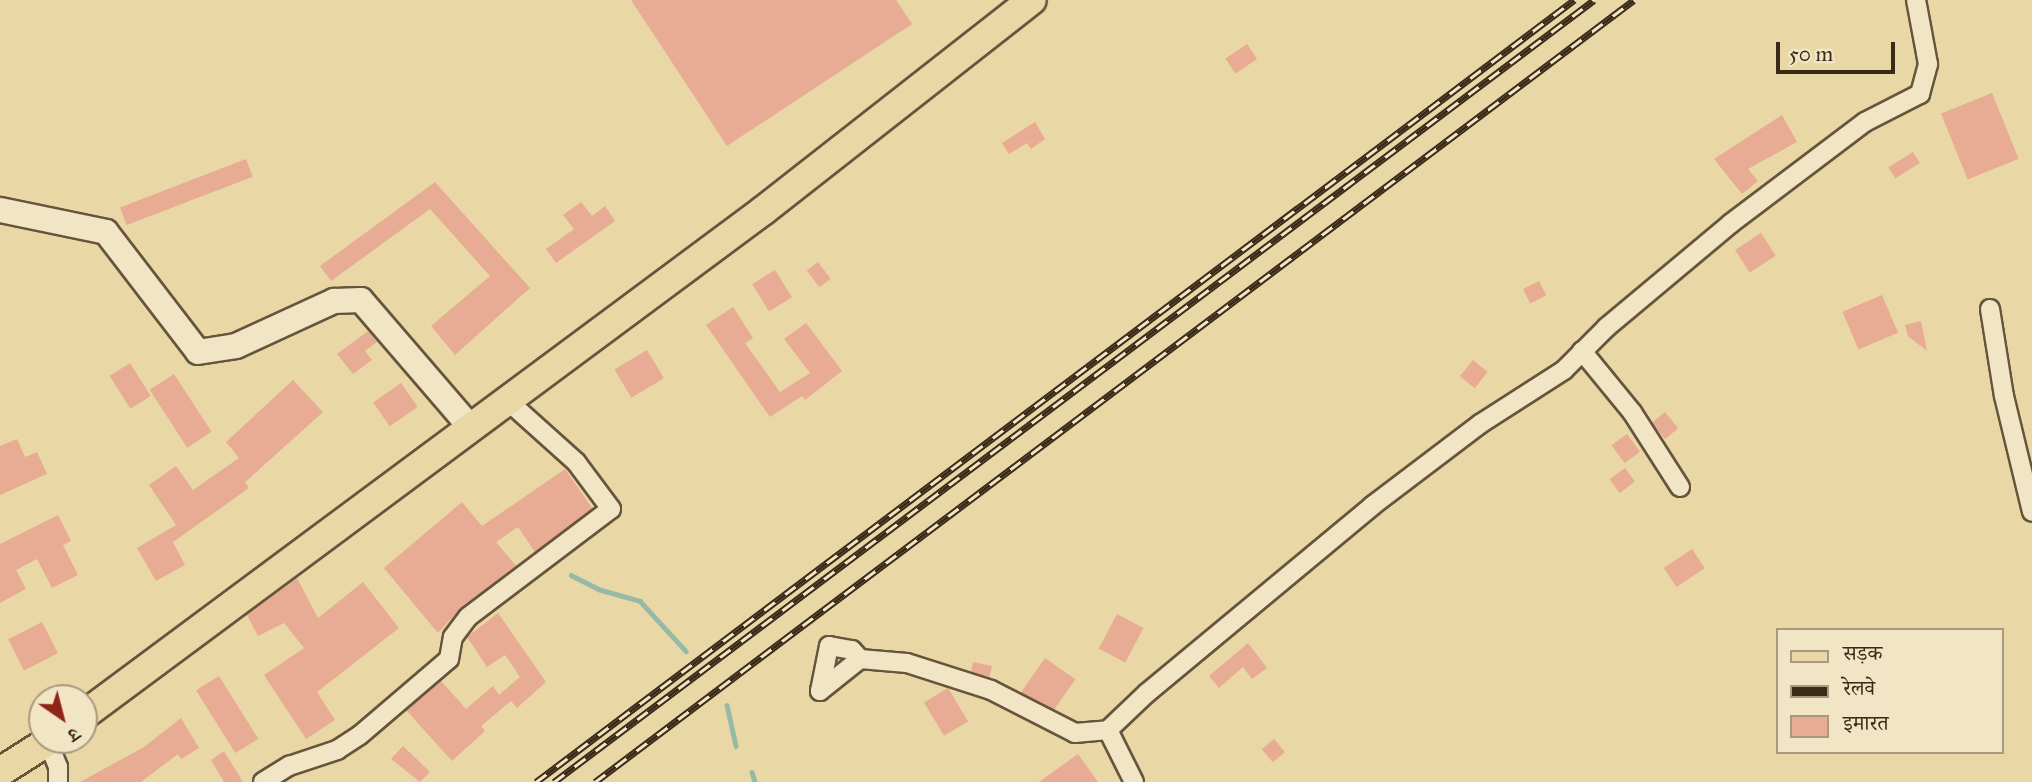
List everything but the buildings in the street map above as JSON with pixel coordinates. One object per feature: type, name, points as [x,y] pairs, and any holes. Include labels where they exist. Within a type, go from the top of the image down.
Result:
[{"type":"main road","points":[[98,705],[764,210],[1026,2]]},
{"type":"main road","points":[[3,763],[28,751]]},
{"type":"street","points":[[860,659],[907,663],[992,690],[1075,733],[1108,730],[1372,506],[1480,424],[1564,370],[1582,351],[1730,224],[1865,121],[1920,94],[1928,64],[1916,0]]},
{"type":"street","points":[[0,210],[106,232],[198,352],[236,346],[334,301],[361,300],[471,428]]},
{"type":"street","points":[[1990,309],[2004,396],[2032,512]]},
{"type":"street","points":[[1582,351],[1632,412],[1680,487]]},
{"type":"street","points":[[263,782],[289,766],[337,750],[360,734],[449,659],[453,637],[468,617],[611,509],[576,462],[508,401]]},
{"type":"street","points":[[1108,730],[1134,782]]},
{"type":"street","points":[[54,754],[58,767],[58,782]]},
{"type":"waterway","points":[[571,575],[598,589],[640,601],[686,651]]},
{"type":"waterway","points":[[727,705],[736,746]]},
{"type":"waterway","points":[[752,772],[755,782]]},
{"type":"railway","points":[[536,782],[1574,0]]},
{"type":"railway","points":[[554,782],[1594,0]]},
{"type":"railway","points":[[595,782],[1634,0]]}]
